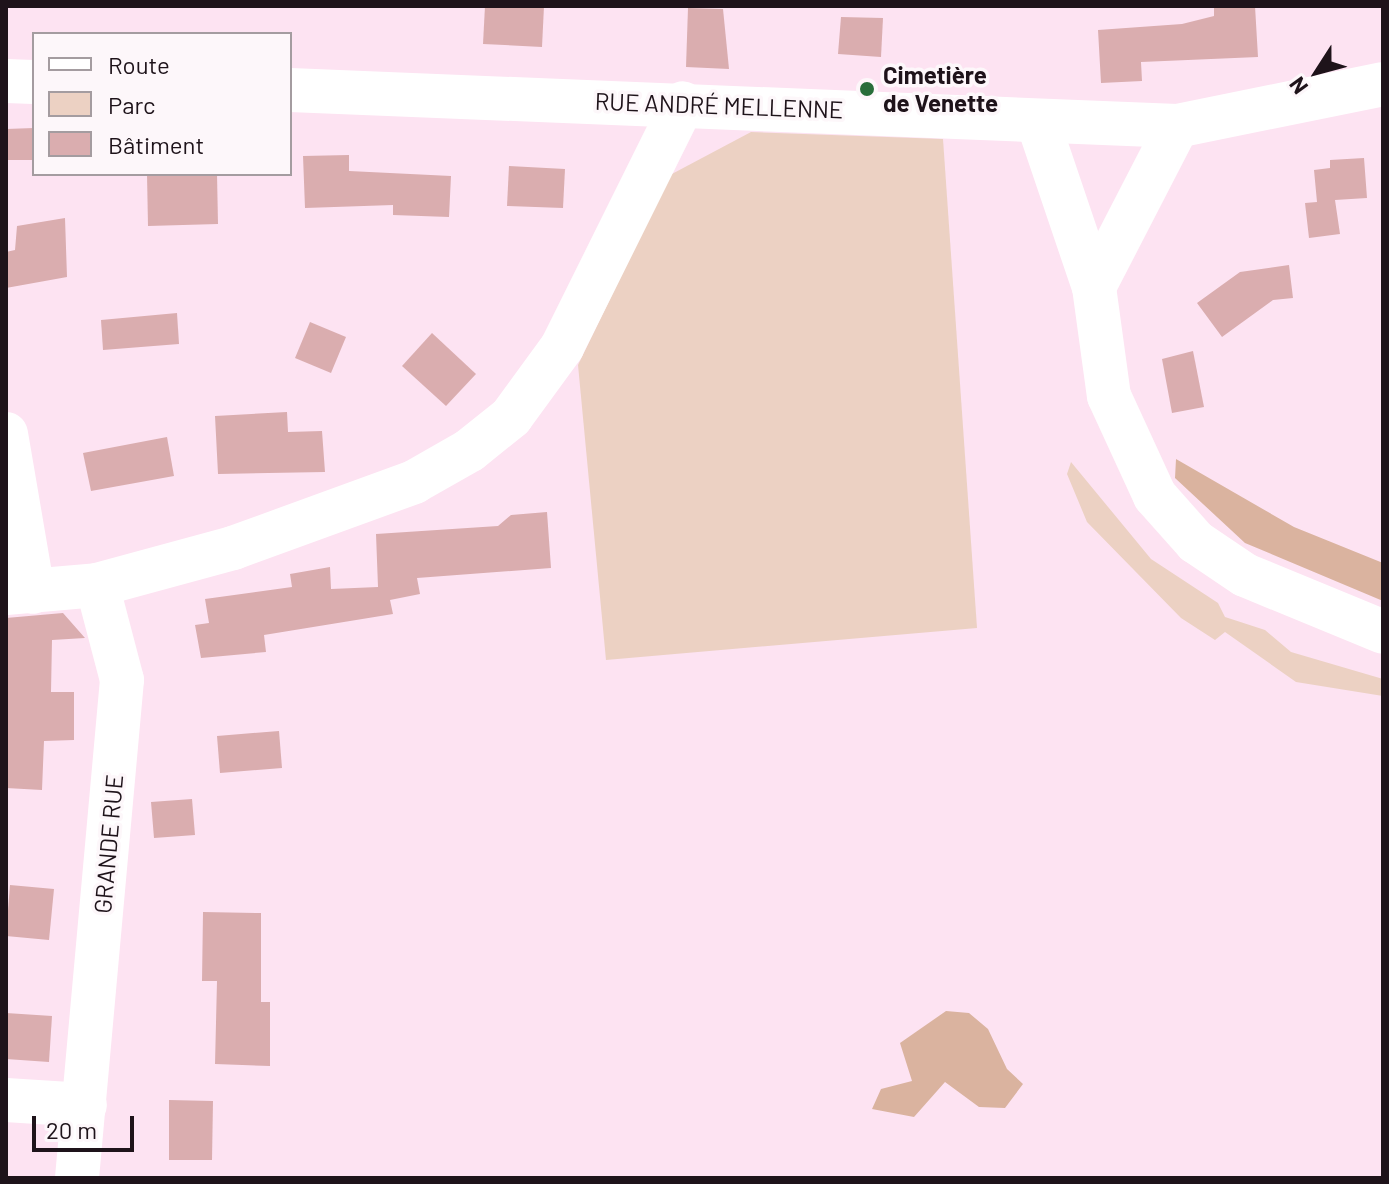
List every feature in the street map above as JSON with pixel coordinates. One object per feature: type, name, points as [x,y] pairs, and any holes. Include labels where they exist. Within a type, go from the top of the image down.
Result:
[{"type":"street","points":[[6,81],[32,82]]},
{"type":"street","name":"RUE ANDRÉ MELLENNE","points":[[292,90],[683,103],[1038,122],[1177,126],[1383,84]]},
{"type":"street","points":[[6,434],[20,593],[97,585],[361,503],[470,450],[511,417],[562,347],[683,103]]},
{"type":"street","points":[[1038,122],[1094,287],[1109,396],[1155,496],[1196,542],[1245,575],[1383,632]]},
{"type":"street","points":[[1094,287],[1177,126]]},
{"type":"street","name":"GRANDE RUE","points":[[77,1178],[122,680],[97,585]]},
{"type":"street","points":[[6,1100],[85,1105]]},
{"type":"green space","points":[[751,132],[943,139],[977,628],[606,660],[578,365],[670,175]]},
{"type":"green space","points":[[1071,462],[1151,559],[1218,603],[1225,617],[1265,630],[1291,652],[1383,679],[1383,696],[1296,682],[1225,632],[1215,640],[1181,618],[1087,522],[1067,474]]},
{"type":"shaded area","points":[[1176,459],[1294,527],[1383,563],[1383,601],[1245,543],[1175,478]]},
{"type":"shaded area","points":[[946,1011],[969,1013],[988,1029],[1007,1069],[1023,1084],[1005,1108],[979,1107],[945,1082],[914,1117],[872,1109],[881,1089],[912,1081],[900,1043]]},
{"type":"building","points":[[485,6],[544,6],[542,47],[483,44]]},
{"type":"building","points":[[1214,6],[1255,6],[1258,57],[1141,62],[1142,81],[1101,83],[1098,30],[1182,24],[1214,16]]},
{"type":"building","points":[[688,8],[723,9],[729,69],[686,67]]},
{"type":"building","points":[[841,17],[883,18],[881,57],[838,54]]},
{"type":"building","points":[[32,128],[32,160],[6,160],[6,129]]},
{"type":"building","points":[[349,155],[349,171],[451,176],[449,217],[393,215],[393,205],[305,208],[303,156]]},
{"type":"building","points":[[1364,158],[1367,198],[1335,200],[1340,234],[1309,238],[1305,203],[1317,202],[1314,170],[1330,168],[1330,160]]},
{"type":"building","points":[[509,166],[565,169],[563,208],[507,206]]},
{"type":"building","points":[[147,176],[217,176],[218,224],[148,226]]},
{"type":"building","points":[[65,218],[67,277],[6,288],[6,252],[15,250],[17,226]]},
{"type":"building","points":[[1289,265],[1293,298],[1273,300],[1222,337],[1197,303],[1240,272]]},
{"type":"building","points":[[177,313],[179,344],[103,350],[101,320]]},
{"type":"building","points":[[310,322],[346,337],[331,373],[295,358]]},
{"type":"building","points":[[432,333],[476,374],[446,406],[402,366]]},
{"type":"building","points":[[1193,351],[1204,407],[1172,413],[1162,359]]},
{"type":"building","points":[[287,412],[288,432],[322,431],[325,472],[218,474],[215,416]]},
{"type":"building","points":[[167,437],[174,476],[91,491],[83,453]]},
{"type":"building","points":[[547,512],[551,568],[417,578],[420,594],[390,600],[393,614],[264,635],[266,652],[201,658],[195,625],[209,623],[205,599],[292,587],[290,574],[330,567],[331,589],[378,587],[376,534],[498,526],[511,515]]},
{"type":"building","points":[[63,613],[85,638],[52,640],[51,692],[74,692],[74,740],[44,741],[42,790],[6,788],[6,618]]},
{"type":"building","points":[[279,731],[282,768],[220,773],[217,736]]},
{"type":"building","points":[[192,799],[195,835],[154,838],[151,802]]},
{"type":"building","points":[[10,885],[54,889],[49,940],[6,936]]},
{"type":"building","points":[[203,912],[261,913],[261,1002],[270,1002],[270,1066],[215,1064],[217,981],[202,981]]},
{"type":"building","points":[[6,1013],[52,1016],[49,1062],[6,1059]]},
{"type":"building","points":[[169,1100],[213,1101],[212,1160],[169,1160]]},
{"type":"place","name":"Cimetière de Venette","points":[[867,89]]}]
